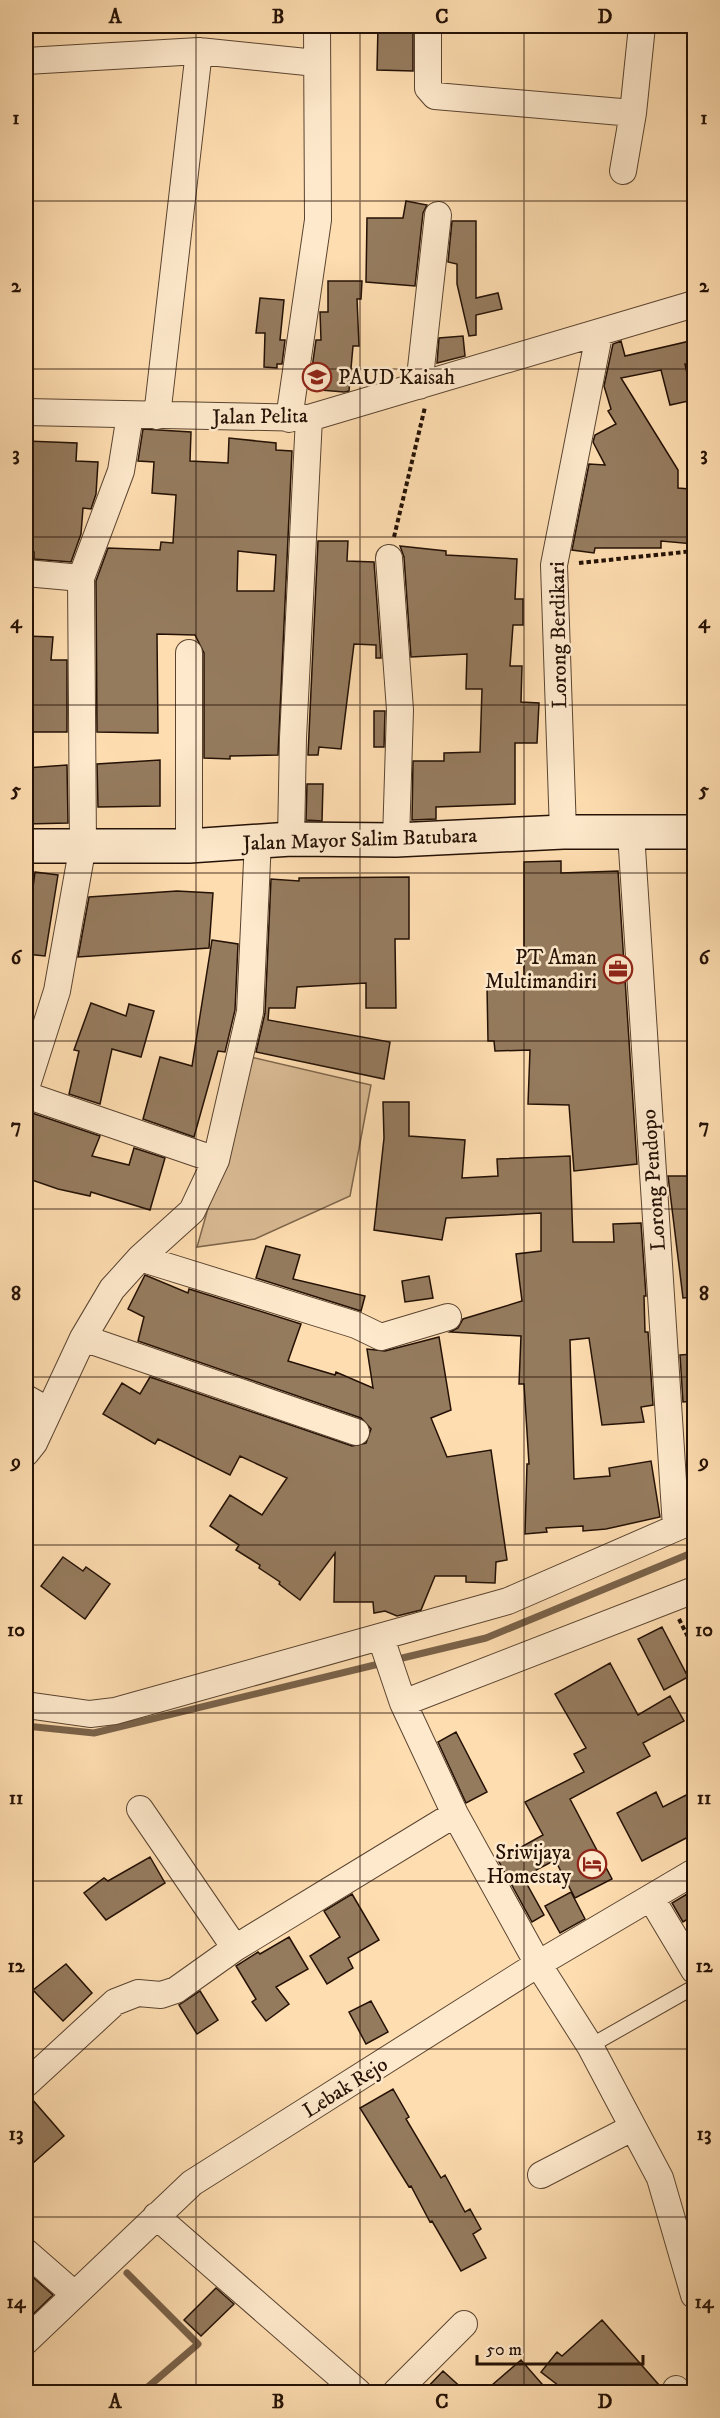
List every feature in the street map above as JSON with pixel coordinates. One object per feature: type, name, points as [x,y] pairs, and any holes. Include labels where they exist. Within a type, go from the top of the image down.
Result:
[{"type":"street","points":[[291,839],[299,419],[318,220],[317,26]]},
{"type":"street","points":[[428,26],[429,88],[435,96],[633,113]]},
{"type":"street","points":[[623,171],[633,113],[642,26]]},
{"type":"street","points":[[26,61],[199,51],[316,63]]},
{"type":"street","points":[[157,416],[199,51]]},
{"type":"street","points":[[425,385],[438,215]]},
{"type":"street","name":"Jalan Pelita","points":[[26,412],[299,419],[599,335],[694,304]]},
{"type":"street","name":"Lorong Berdikari","points":[[563,832],[554,565],[599,335]]},
{"type":"street","points":[[26,1088],[57,991],[82,845],[81,578],[121,471],[130,415]]},
{"type":"street","points":[[388,558],[400,710],[396,840]]},
{"type":"street","points":[[26,573],[81,578]]},
{"type":"street","points":[[189,653],[189,846]]},
{"type":"street","name":"Jalan Mayor Salim Batubara","points":[[26,846],[189,846],[291,839],[396,840],[563,832],[694,832]]},
{"type":"street","name":"Lorong Pendopo","points":[[631,832],[685,1524]]},
{"type":"street","points":[[26,1453],[34,1443],[83,1338],[112,1289],[140,1258],[192,1211],[216,1160],[250,1012],[258,840]]},
{"type":"street","points":[[26,1095],[216,1160]]},
{"type":"street","points":[[140,1258],[356,1325],[381,1337],[448,1317]]},
{"type":"street","points":[[83,1338],[356,1432]]},
{"type":"street","points":[[26,1398],[49,1411]]},
{"type":"street","points":[[26,1705],[90,1714],[115,1711],[382,1641],[508,1601],[685,1524]]},
{"type":"street","points":[[400,1695],[694,1590]]},
{"type":"street","points":[[382,1641],[400,1695],[455,1814],[538,1964],[590,2046],[660,2178],[694,2295]]},
{"type":"street","points":[[140,1809],[236,1948]]},
{"type":"street","points":[[26,2084],[115,2001],[138,1993],[161,1995],[171,1993],[186,1985],[236,1948],[455,1814]]},
{"type":"street","name":"Lebak Rejo","points":[[26,2341],[73,2293],[192,2183],[538,1964],[694,1872]]},
{"type":"street","points":[[651,1898],[694,1970]]},
{"type":"street","points":[[541,2175],[632,2128]]},
{"type":"street","points":[[156,2216],[358,2392]]},
{"type":"street","points":[[26,2252],[73,2293]]},
{"type":"street","points":[[396,2392],[464,2324]]},
{"type":"lane","points":[[590,2046],[694,1987]]},
{"type":"path","points":[[388,558],[425,385]]},
{"type":"path","points":[[554,565],[694,551]]},
{"type":"path","points":[[670,1600],[694,1649]]},
{"type":"shaded area","points":[[251,1057],[371,1085],[350,1196],[255,1239],[197,1247]]},
{"type":"building","points":[[378,26],[413,26],[413,71],[377,70]]},
{"type":"building","points":[[406,201],[427,205],[423,213],[415,286],[366,282],[367,218],[403,218]]},
{"type":"building","points":[[452,221],[476,221],[476,298],[498,293],[502,309],[476,315],[476,335],[469,336],[457,284],[457,264],[448,262]]},
{"type":"building","points":[[328,281],[362,281],[361,299],[357,299],[359,346],[353,346],[349,391],[344,392],[309,389],[316,340],[321,340],[320,312],[328,312]]},
{"type":"building","points":[[260,298],[284,300],[280,340],[285,340],[282,364],[277,364],[277,368],[264,367],[265,333],[256,333]]},
{"type":"building","points":[[463,336],[465,356],[437,363],[439,338]]},
{"type":"building","points":[[621,341],[625,356],[690,341],[694,362],[685,364],[693,400],[670,405],[661,370],[621,378],[678,470],[678,488],[689,489],[694,497],[694,544],[661,541],[661,548],[595,548],[594,553],[572,550],[589,464],[605,465],[593,442],[595,435],[616,424],[608,411],[611,409],[604,386],[613,344]]},
{"type":"building","points":[[143,429],[191,432],[190,461],[228,463],[229,438],[276,443],[276,450],[292,451],[278,755],[230,756],[230,759],[204,758],[204,653],[195,635],[157,634],[158,733],[97,732],[96,581],[108,548],[160,550],[161,542],[173,543],[176,495],[152,493],[154,462],[138,461]],"holes":[[[238,551],[276,555],[274,591],[237,591]]]},
{"type":"building","points":[[26,441],[77,443],[76,461],[98,462],[96,494],[91,509],[83,508],[81,534],[71,562],[34,559],[34,552],[26,552]]},
{"type":"building","points":[[318,541],[348,541],[347,561],[374,562],[381,658],[376,658],[376,645],[354,644],[341,749],[319,747],[318,755],[308,755]]},
{"type":"building","points":[[400,546],[446,551],[446,555],[517,559],[515,599],[523,599],[523,625],[513,625],[510,666],[522,666],[521,702],[539,703],[537,743],[515,743],[515,804],[436,807],[436,819],[412,820],[413,761],[444,761],[444,753],[480,752],[482,689],[466,689],[467,654],[411,657],[404,557]]},
{"type":"building","points":[[26,636],[53,637],[51,660],[67,660],[67,732],[26,732]]},
{"type":"building","points":[[374,711],[385,711],[384,747],[374,747]]},
{"type":"building","points":[[160,760],[160,806],[98,807],[97,764]]},
{"type":"building","points":[[67,765],[68,823],[26,824],[26,768]]},
{"type":"building","points":[[307,784],[323,784],[322,821],[306,820]]},
{"type":"building","points":[[561,861],[561,873],[618,871],[637,1164],[574,1171],[569,1105],[528,1104],[530,1050],[495,1051],[494,1041],[488,1041],[487,986],[524,986],[524,862]]},
{"type":"building","points":[[35,872],[58,875],[45,956],[26,954],[26,894],[32,895]]},
{"type":"building","points":[[409,877],[409,939],[395,939],[396,1008],[366,1008],[366,983],[297,987],[295,1008],[269,1008],[268,1020],[390,1042],[384,1079],[256,1052],[265,1013],[271,879],[299,881],[299,878]]},
{"type":"building","points":[[177,891],[213,893],[209,948],[78,957],[89,897]]},
{"type":"building","points":[[212,940],[238,944],[235,1010],[225,1052],[218,1051],[194,1137],[143,1119],[160,1057],[192,1066]]},
{"type":"building","points":[[91,1003],[126,1016],[129,1004],[154,1011],[141,1057],[112,1049],[100,1104],[69,1094],[79,1051],[74,1050]]},
{"type":"building","points":[[383,1102],[409,1102],[409,1136],[465,1140],[462,1178],[498,1176],[497,1159],[570,1156],[573,1242],[614,1242],[613,1224],[641,1223],[646,1296],[644,1296],[645,1332],[648,1332],[653,1405],[641,1407],[644,1422],[602,1425],[589,1338],[570,1340],[574,1479],[610,1476],[609,1468],[651,1461],[660,1517],[606,1529],[583,1531],[583,1526],[546,1528],[547,1532],[525,1534],[527,1464],[529,1464],[524,1384],[519,1384],[521,1336],[450,1332],[458,1328],[463,1319],[522,1301],[516,1254],[541,1251],[541,1213],[446,1218],[442,1240],[374,1230],[384,1138]]},
{"type":"building","points":[[29,1112],[100,1136],[92,1156],[129,1165],[134,1148],[165,1158],[150,1210],[91,1192],[90,1196],[58,1189],[26,1178],[26,1123]]},
{"type":"building","points":[[668,1176],[694,1176],[694,1297],[683,1298]]},
{"type":"building","points":[[266,1246],[300,1255],[293,1279],[365,1296],[361,1311],[256,1278]]},
{"type":"building","points":[[145,1275],[188,1293],[189,1289],[301,1324],[288,1361],[335,1375],[336,1372],[373,1388],[367,1349],[385,1351],[439,1337],[451,1410],[431,1418],[447,1457],[491,1450],[507,1560],[496,1562],[495,1583],[466,1582],[466,1576],[435,1576],[421,1610],[397,1616],[385,1611],[374,1613],[373,1602],[334,1602],[335,1553],[300,1600],[279,1584],[280,1582],[259,1568],[260,1565],[236,1550],[239,1545],[210,1526],[230,1495],[262,1515],[287,1478],[240,1456],[230,1475],[158,1439],[155,1444],[103,1414],[122,1383],[140,1394],[150,1377],[352,1446],[366,1443],[371,1429],[361,1418],[138,1341],[144,1317],[128,1309]]},
{"type":"building","points":[[429,1276],[433,1298],[405,1302],[402,1281]]},
{"type":"building","points":[[694,1354],[694,1401],[683,1402],[680,1355]]},
{"type":"building","points":[[63,1557],[83,1571],[86,1567],[110,1584],[85,1619],[41,1586]]},
{"type":"building","points":[[662,1627],[688,1677],[664,1690],[638,1639]]},
{"type":"building","points":[[610,1663],[638,1715],[670,1696],[684,1721],[643,1743],[650,1756],[570,1799],[612,1879],[575,1898],[555,1860],[523,1877],[544,1915],[532,1922],[498,1860],[543,1835],[525,1802],[584,1772],[574,1754],[586,1748],[555,1694]]},
{"type":"building","points":[[456,1732],[487,1792],[466,1803],[438,1742]]},
{"type":"building","points":[[694,1791],[694,1834],[642,1861],[617,1813],[656,1792],[663,1807]]},
{"type":"building","points":[[150,1857],[165,1883],[106,1920],[84,1893],[104,1878],[108,1881]]},
{"type":"building","points":[[571,1892],[585,1919],[560,1933],[545,1906]]},
{"type":"building","points":[[352,1894],[379,1940],[348,1958],[353,1968],[327,1984],[310,1956],[340,1937],[324,1911]]},
{"type":"building","points":[[687,1894],[694,1907],[694,1915],[683,1922],[672,1903]]},
{"type":"building","points":[[289,1937],[308,1969],[276,1987],[289,2004],[266,2021],[252,2002],[256,1999],[236,1966]]},
{"type":"building","points":[[66,1964],[92,1993],[63,2021],[33,1990]]},
{"type":"building","points":[[200,1991],[218,2020],[197,2034],[179,2005]]},
{"type":"building","points":[[371,2001],[388,2032],[366,2044],[349,2012]]},
{"type":"building","points":[[393,2089],[409,2117],[406,2119],[441,2178],[445,2175],[465,2212],[470,2209],[481,2229],[473,2234],[486,2258],[461,2271],[432,2221],[430,2222],[411,2186],[409,2187],[360,2108]]},
{"type":"building","points":[[31,2098],[64,2136],[26,2169],[26,2099]]},
{"type":"building","points":[[26,2271],[53,2295],[26,2321]]},
{"type":"building","points":[[216,2288],[234,2304],[201,2336],[184,2320]]},
{"type":"building","points":[[602,2320],[659,2385],[650,2392],[567,2392],[541,2372],[557,2352],[562,2356]]},
{"type":"building","points":[[521,2360],[549,2392],[484,2392]]},
{"type":"building","points":[[443,2371],[466,2392],[423,2392]]},
{"type":"waterway","points":[[394,1660],[486,1638],[694,1552]]},
{"type":"waterway","points":[[26,1726],[94,1733],[383,1663]]},
{"type":"waterway","points":[[127,2273],[198,2344],[142,2392]]},
{"type":"place","name":"PAUD Kaisah","points":[[317,377]]},
{"type":"place","name":"PT Aman Multimandiri","points":[[618,969]]},
{"type":"place","name":"Sriwijaya Homestay","points":[[592,1864]]}]
